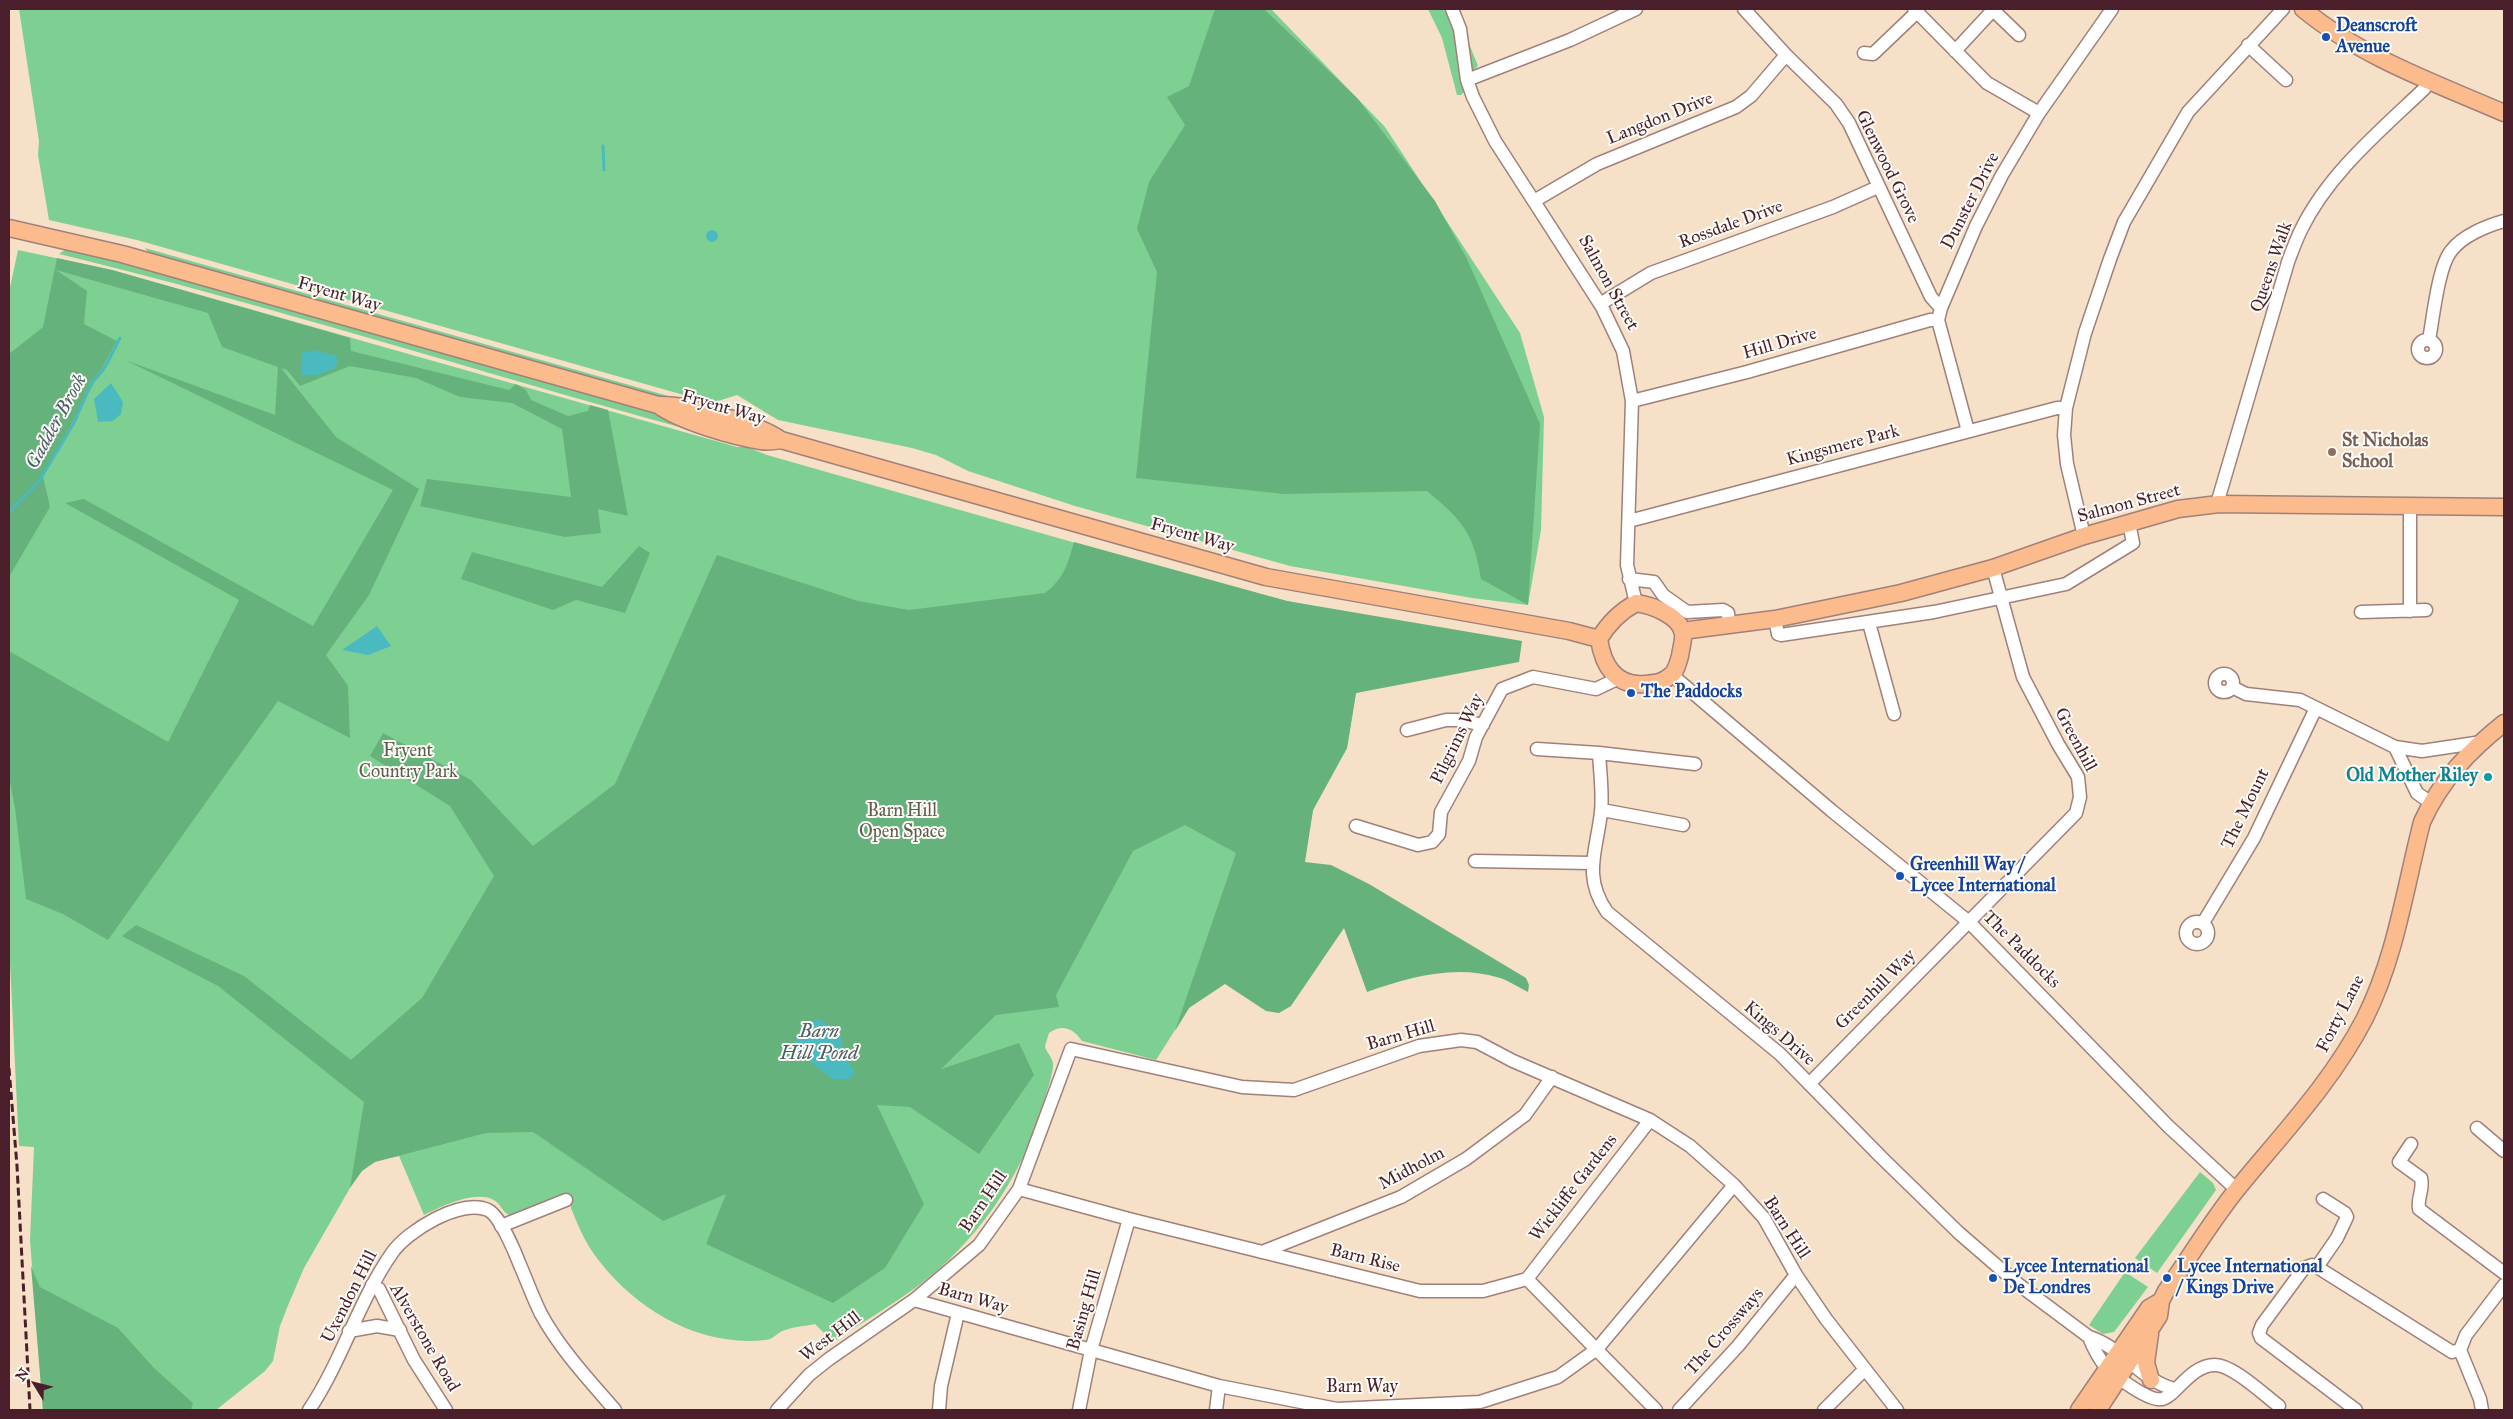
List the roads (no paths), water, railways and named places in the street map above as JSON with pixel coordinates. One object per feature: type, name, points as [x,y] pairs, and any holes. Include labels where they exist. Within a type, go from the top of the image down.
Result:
[{"type":"main road","points":[[2303,9],[2325,27],[2365,51],[2504,113]]},
{"type":"main road","name":"Fryent Way","points":[[9,228],[122,254],[658,405],[680,406],[767,430],[781,440],[1266,577],[1569,631],[1599,639]]},
{"type":"main road","name":"Salmon Street","points":[[1682,631],[1774,619],[1901,593],[1992,568],[2084,536],[2178,509],[2219,504],[2504,507]]},
{"type":"main road","points":[[1636,603],[1649,605],[1677,621],[1682,631],[1683,639],[1678,665],[1672,676],[1660,683],[1631,685],[1617,679],[1600,647],[1599,639],[1604,629],[1626,608],[1636,603]]},
{"type":"main road","name":"Forty Lane","points":[[2161,1301],[2237,1190],[2319,1093],[2349,1048],[2366,1016],[2388,960],[2422,822],[2431,803],[2456,766],[2504,723]]},
{"type":"main road","points":[[2079,1410],[2107,1367],[2124,1357],[2150,1329],[2159,1316],[2161,1301]]},
{"type":"main road","points":[[2098,1410],[2120,1378],[2124,1357],[2149,1308],[2161,1301]]},
{"type":"main road","points":[[2150,1329],[2146,1363],[2151,1380]]},
{"type":"street","name":"Salmon Street","points":[[1452,9],[1460,29],[1467,80],[1472,97],[1495,141],[1600,304],[1623,351],[1632,401],[1627,565],[1636,603]]},
{"type":"street","points":[[1467,80],[1570,40],[1636,9]]},
{"type":"street","name":"Glenwood Grove","points":[[1744,9],[1786,55],[1836,104],[1849,123],[1939,314]]},
{"type":"street","points":[[1955,51],[1992,9],[2019,35]]},
{"type":"street","points":[[2084,536],[2067,464],[2064,435],[2066,408],[2085,332],[2124,222],[2188,112],[2283,9]]},
{"type":"street","points":[[1864,53],[1873,54],[1915,10],[1986,83],[2039,113]]},
{"type":"street","name":"Dunster Drive","points":[[1939,314],[1976,226],[2039,113],[2108,10]]},
{"type":"street","points":[[2248,45],[2286,80]]},
{"type":"street","name":"Langdon Drive","points":[[1534,201],[1596,164],[1736,107],[1751,96],[1786,55]]},
{"type":"street","name":"Queens Walk","points":[[2219,504],[2219,497],[2271,320],[2300,230],[2323,193],[2369,142],[2424,89],[2429,80]]},
{"type":"street","name":"Rossdale Drive","points":[[1600,304],[1651,272],[1833,207],[1878,187]]},
{"type":"street","points":[[2429,340],[2444,263],[2450,251],[2461,240],[2504,221]]},
{"type":"street","points":[[1939,314],[1968,431]]},
{"type":"street","name":"Hill Drive","points":[[1632,401],[1747,372],[1930,320],[1939,314]]},
{"type":"street","name":"Kingsmere Park","points":[[1629,521],[1968,431],[2058,408],[2066,408]]},
{"type":"street","points":[[2410,505],[2410,611]]},
{"type":"street","points":[[1774,619],[1778,634],[1781,635],[1869,623],[2066,584],[2133,543],[2129,523]]},
{"type":"street","name":"Greenhill","points":[[1969,922],[2072,820],[2080,797],[2078,777],[2058,744],[2023,677],[2002,597],[1992,568]]},
{"type":"street","points":[[1629,579],[1654,582],[1663,595],[1687,612],[1723,610],[1728,612],[1728,624]]},
{"type":"street","points":[[2361,612],[2426,610]]},
{"type":"street","points":[[1869,623],[1894,714]]},
{"type":"street","name":"The Paddocks","points":[[1672,676],[1832,811],[1969,922],[2168,1126],[2237,1190]]},
{"type":"street","name":"Pilgrims Way","points":[[1356,826],[1418,845],[1432,842],[1440,834],[1441,812],[1469,762],[1476,737],[1502,690],[1533,677],[1596,689],[1617,679]]},
{"type":"street","points":[[2232,687],[2246,694],[2300,700],[2394,747],[2422,751],[2482,742]]},
{"type":"street","name":"The Mount","points":[[2203,923],[2254,838],[2316,708]]},
{"type":"street","points":[[1407,730],[1446,720],[1460,720],[1483,725]]},
{"type":"street","points":[[2394,747],[2417,793],[2431,803]]},
{"type":"street","points":[[1537,749],[1599,753],[1695,764]]},
{"type":"street","name":"Kings Drive","points":[[1599,753],[1602,810],[1592,862],[1592,879],[1596,894],[1607,912],[1780,1054],[1959,1233],[2018,1284],[2089,1337]]},
{"type":"street","points":[[1602,810],[1682,825]]},
{"type":"street","points":[[1475,861],[1592,862]]},
{"type":"street","name":"Greenhill Way","points":[[1809,1084],[1969,922]]},
{"type":"street","name":"Barn Hill","points":[[914,1300],[978,1244],[1019,1189],[1071,1049],[1242,1087],[1294,1090],[1418,1046],[1461,1040],[1477,1042],[1513,1061],[1650,1120],[1690,1146],[1734,1185],[1764,1218],[1796,1275],[1826,1319],[1897,1410]]},
{"type":"street","name":"Midholm","points":[[1262,1252],[1401,1197],[1466,1159],[1525,1115],[1552,1077]]},
{"type":"street","name":"Wickliffe Gardens","points":[[1527,1279],[1650,1120]]},
{"type":"street","points":[[2476,1128],[2504,1151]]},
{"type":"street","points":[[2411,1144],[2399,1162],[2421,1178],[2423,1187],[2418,1201],[2419,1208],[2504,1273]]},
{"type":"street","name":"Barn Way","points":[[914,1300],[1219,1386],[1337,1410],[1480,1402],[1558,1377],[1597,1349],[1734,1185]]},
{"type":"street","name":"Barn Rise","points":[[1019,1189],[1129,1219],[1420,1291],[1483,1291],[1527,1279]]},
{"type":"street","points":[[2317,1267],[2337,1238],[2347,1217],[2345,1213],[2323,1199]]},
{"type":"street","points":[[566,1200],[499,1221],[541,1314],[571,1359],[615,1410]]},
{"type":"street","name":"Uxendon Hill","points":[[309,1410],[323,1389],[372,1284],[394,1250],[416,1229],[462,1209],[476,1208],[488,1210],[499,1221]]},
{"type":"street","name":"Basing Hill","points":[[1079,1410],[1091,1350],[1129,1219]]},
{"type":"street","points":[[2356,1410],[2264,1342],[2259,1333],[2262,1325],[2304,1268],[2312,1265],[2317,1267],[2452,1352],[2460,1350]]},
{"type":"street","name":"The Crossways","points":[[1679,1410],[1738,1346],[1796,1275]]},
{"type":"street","points":[[1527,1279],[1656,1410]]},
{"type":"street","name":"Alverstone Road","points":[[372,1284],[379,1289],[414,1360],[446,1410]]},
{"type":"street","points":[[2482,1410],[2480,1399],[2460,1350],[2466,1335],[2504,1285]]},
{"type":"street","name":"West Hill","points":[[776,1410],[809,1375],[829,1359],[914,1300]]},
{"type":"street","points":[[939,1410],[941,1386],[958,1313]]},
{"type":"street","points":[[350,1332],[377,1326],[400,1330]]},
{"type":"street","points":[[2089,1337],[2108,1345],[2151,1380],[2174,1389]]},
{"type":"street","points":[[2089,1337],[2107,1367],[2137,1390],[2158,1399],[2168,1396],[2189,1375],[2213,1365],[2225,1366],[2278,1406]]},
{"type":"street","points":[[1824,1410],[1865,1369]]},
{"type":"street","points":[[1216,1410],[1219,1386]]},
{"type":"water","points":[[712,230],[718,236],[712,242],[706,236]]},
{"type":"water","points":[[314,350],[336,356],[338,362],[334,369],[317,375],[302,375],[302,353]]},
{"type":"water","points":[[111,383],[123,402],[121,414],[113,421],[98,422],[94,399]]},
{"type":"water","points":[[377,626],[391,646],[368,655],[342,650]]},
{"type":"water","name":"Barn Hill Pond","points":[[816,1019],[824,1022],[840,1034],[844,1055],[855,1072],[849,1079],[832,1079],[796,1050],[795,1039]]},
{"type":"waterway","points":[[603,146],[604,170]]},
{"type":"waterway","name":"Gadder Brook","points":[[9,512],[38,483],[74,423],[92,382],[104,368],[120,338]]},
{"type":"railway","points":[[9,1068],[17,1166],[30,1410]]},
{"type":"place","name":"Deanscroft Avenue","points":[[2326,37]]},
{"type":"place","name":"St Nicholas School","points":[[2332,452]]},
{"type":"place","name":"The Paddocks","points":[[1631,693]]},
{"type":"place","name":"Old Mother Riley","points":[[2488,777]]},
{"type":"place","name":"Greenhill Way / Lycee International","points":[[1900,876]]},
{"type":"place","name":"Lycee International De Londres","points":[[1993,1278]]},
{"type":"place","name":"Lycee International / Kings Drive","points":[[2167,1278]]},
{"type":"park label","name":"Fryent Country Park","points":[[408,762]]},
{"type":"park label","name":"Barn Hill Open Space","points":[[902,822]]}]
